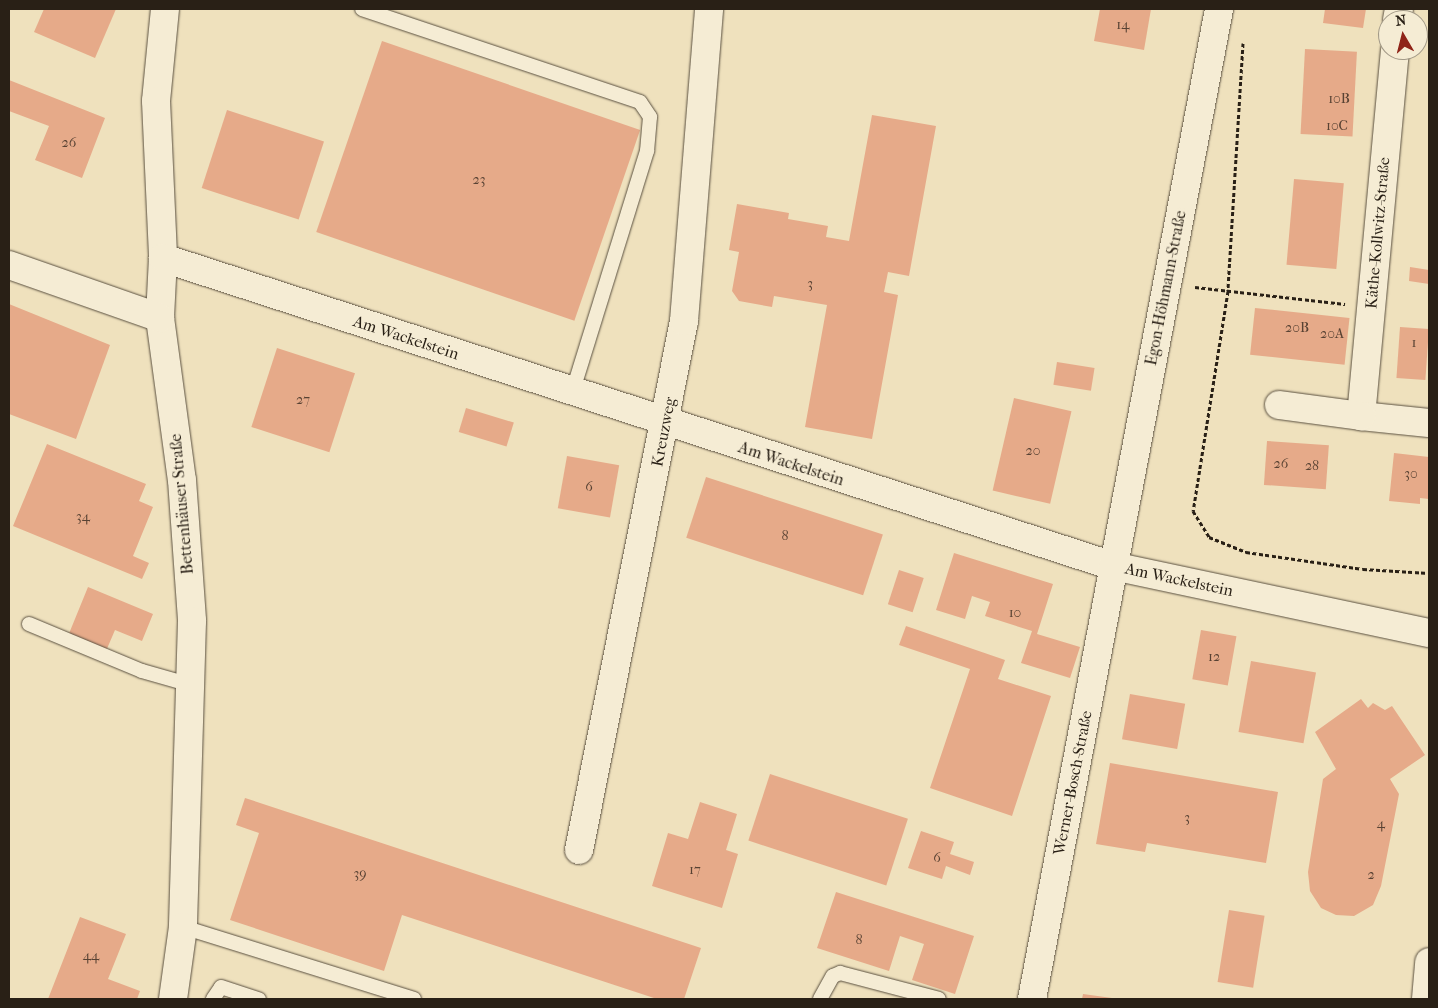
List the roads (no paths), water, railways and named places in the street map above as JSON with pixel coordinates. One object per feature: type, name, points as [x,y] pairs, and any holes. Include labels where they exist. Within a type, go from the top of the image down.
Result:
[{"type":"street","name":"Bettenhäuser Straße","points":[[165,9],[156,101],[163,258],[160,318],[182,480],[192,622],[184,926],[172,999]]},
{"type":"street","name":"Kreuzweg","points":[[579,850],[666,425],[684,321],[709,9]]},
{"type":"street","name":"Egon-Höhmann-Straße","points":[[1113,566],[1219,9]]},
{"type":"street","name":"Käthe-Kollwitz-Straße","points":[[1361,416],[1394,60]]},
{"type":"street","name":"Am Wackelstein","points":[[163,258],[666,425],[1113,566],[1429,632]]},
{"type":"street","points":[[9,265],[160,318]]},
{"type":"street","points":[[1279,405],[1429,423]]},
{"type":"street","name":"Werner-Bosch-Straße","points":[[1032,999],[1113,566]]},
{"type":"street","points":[[1426,999],[1429,962]]},
{"type":"lane","points":[[362,9],[640,102],[650,117],[647,151],[572,393]]},
{"type":"lane","points":[[29,624],[142,672],[191,685]]},
{"type":"lane","points":[[184,926],[414,999]]},
{"type":"lane","points":[[820,999],[833,976],[840,973],[939,999]]},
{"type":"lane","points":[[212,999],[221,987],[259,999]]}]
